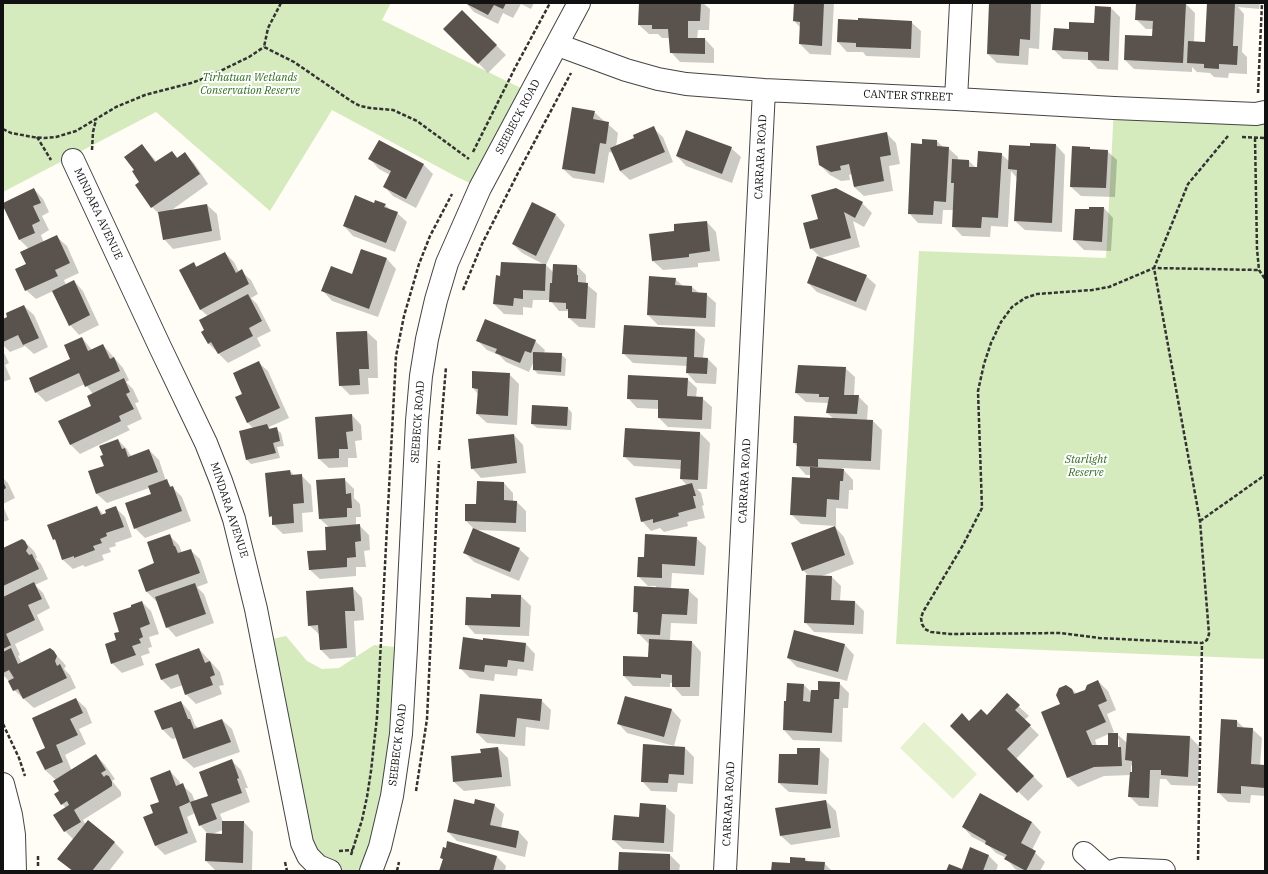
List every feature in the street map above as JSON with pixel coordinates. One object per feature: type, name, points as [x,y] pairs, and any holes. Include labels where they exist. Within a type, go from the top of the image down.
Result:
[{"type":"street","name":"SEEBECK ROAD","points":[[371,871],[381,840],[392,796],[401,734],[417,421],[421,376],[427,339],[436,300],[447,263],[480,188],[558,45],[579,3]]},
{"type":"street","points":[[956,98],[961,3]]},
{"type":"street","name":"CANTER STREET","points":[[558,45],[626,70],[658,79],[686,84],[764,90],[956,98],[1114,108],[1256,114],[1261,103]]},
{"type":"street","name":"CARRARA ROAD","points":[[725,871],[764,90]]},
{"type":"street","name":"MINDARA AVENUE","points":[[63,163],[156,340],[206,443],[221,481],[234,519],[256,608],[302,843],[308,856],[313,862],[330,871]]},
{"type":"street","points":[[3,784],[11,815],[14,835],[16,871]]},
{"type":"street","points":[[1084,853],[1104,871]]},
{"type":"street","points":[[1113,871],[1120,869],[1164,871]]},
{"type":"path","points":[[264,47],[268,28],[281,3]]},
{"type":"path","points":[[1261,103],[1262,3]]},
{"type":"path","points":[[3,129],[11,133],[37,137],[56,137],[76,131],[116,107],[145,95],[208,77],[249,57],[264,47]]},
{"type":"path","points":[[264,47],[294,62],[360,106],[393,110],[416,121],[469,159]]},
{"type":"path","points":[[462,293],[482,244],[520,168],[572,71]]},
{"type":"path","points":[[1228,136],[1188,184],[1154,268],[1200,521],[1209,634],[1207,640],[1202,643],[1099,638],[1061,633],[950,634],[931,632],[924,629],[921,618],[923,612],[963,545],[982,508],[978,391],[990,343],[1001,322],[1012,307],[1025,298],[1037,294],[1092,290],[1109,287],[1154,268],[1259,270]]},
{"type":"path","points":[[37,137],[49,155],[63,163]]},
{"type":"path","points":[[1254,138],[1257,249],[1259,270],[1265,279]]},
{"type":"path","points":[[415,797],[427,719],[439,448],[447,361]]},
{"type":"path","points":[[1200,521],[1265,476]]},
{"type":"path","points":[[1198,860],[1202,643]]},
{"type":"path","points":[[284,854],[287,871]]},
{"type":"path","points":[[397,871],[401,857]]},
{"type":"green space","name":"Tirhatuan Wetlands Conservation Reserve","points":[[3,3],[391,3],[382,20],[531,93],[480,188],[332,110],[270,211],[156,112],[3,192]]},
{"type":"green space","name":"Starlight Reserve","points":[[1114,108],[1265,112],[1265,659],[896,644],[919,251],[1106,258]]},
{"type":"green space","points":[[286,636],[307,661],[322,669],[339,668],[374,645],[406,648],[371,871],[330,871],[318,866],[263,641]]},
{"type":"green space","points":[[924,722],[977,774],[953,799],[900,748]]},
{"type":"building","points":[[465,3],[506,3],[503,9],[494,5],[488,15]]},
{"type":"building","points":[[639,3],[701,3],[700,21],[688,21],[688,38],[705,38],[705,54],[670,53],[668,29],[652,29],[652,25],[638,25]]},
{"type":"building","points":[[794,3],[824,3],[822,46],[799,44],[800,22],[793,21]]},
{"type":"building","points":[[989,3],[1031,3],[1030,40],[1020,39],[1019,56],[987,54]]},
{"type":"building","points":[[1136,3],[1186,3],[1183,63],[1124,60],[1125,35],[1152,36],[1153,21],[1135,20]]},
{"type":"building","points":[[1207,3],[1235,3],[1233,46],[1238,46],[1237,65],[1219,64],[1219,69],[1204,68],[1204,64],[1187,63],[1188,41],[1205,42]]},
{"type":"building","points":[[1095,6],[1111,7],[1109,61],[1088,60],[1088,52],[1052,50],[1054,28],[1069,29],[1069,22],[1094,23]]},
{"type":"building","points":[[462,10],[497,45],[478,64],[443,29]]},
{"type":"building","points":[[858,18],[912,21],[911,49],[856,47],[856,43],[837,42],[838,19],[858,20]]},
{"type":"building","points":[[572,107],[595,111],[593,119],[609,122],[606,144],[600,143],[595,174],[562,169]]},
{"type":"building","points":[[654,126],[665,152],[620,171],[610,148],[634,138],[633,135]]},
{"type":"building","points":[[686,130],[732,147],[722,174],[676,156]]},
{"type":"building","points":[[887,132],[891,155],[880,157],[884,181],[854,187],[849,164],[840,166],[841,170],[831,172],[819,165],[816,146]]},
{"type":"building","points":[[922,139],[937,140],[937,146],[949,147],[946,202],[934,201],[933,215],[908,214],[911,143],[922,144]]},
{"type":"building","points":[[379,140],[424,164],[406,199],[383,187],[391,171],[368,159]]},
{"type":"building","points":[[1030,143],[1056,144],[1052,223],[1014,221],[1017,170],[1008,169],[1009,145],[1030,146]]},
{"type":"building","points":[[142,144],[155,162],[172,151],[177,158],[185,152],[200,174],[151,208],[135,185],[139,182],[132,171],[134,170],[124,157]]},
{"type":"building","points":[[1072,146],[1108,150],[1106,188],[1070,187]]},
{"type":"building","points":[[978,151],[1002,153],[998,218],[982,217],[981,228],[952,227],[954,183],[951,183],[952,159],[969,160],[969,167],[977,167]]},
{"type":"building","points":[[34,188],[41,203],[33,206],[40,221],[32,225],[35,233],[19,240],[3,203]]},
{"type":"building","points":[[836,188],[863,202],[855,218],[844,212],[851,238],[810,249],[803,223],[818,219],[811,195]]},
{"type":"building","points":[[355,195],[374,203],[375,200],[386,204],[384,207],[398,212],[386,243],[343,226]]},
{"type":"building","points":[[532,202],[556,214],[536,256],[512,244]]},
{"type":"building","points":[[207,204],[212,231],[163,240],[158,212]]},
{"type":"building","points":[[1089,207],[1104,207],[1102,242],[1073,240],[1075,209],[1089,209]]},
{"type":"building","points":[[707,221],[710,251],[689,254],[689,257],[652,261],[649,234],[674,231],[674,224]]},
{"type":"building","points":[[57,235],[70,263],[55,270],[58,276],[25,291],[15,269],[26,264],[20,252]]},
{"type":"building","points":[[361,249],[387,258],[369,309],[321,291],[331,266],[352,274]]},
{"type":"building","points":[[225,252],[236,273],[242,269],[249,284],[200,310],[179,270],[194,262],[196,267]]},
{"type":"building","points":[[817,256],[867,275],[856,302],[807,283]]},
{"type":"building","points":[[501,262],[546,264],[545,291],[523,290],[523,299],[514,298],[513,306],[493,304],[496,275],[500,276]]},
{"type":"building","points":[[553,264],[577,265],[578,282],[588,283],[586,319],[568,318],[566,303],[549,302]]},
{"type":"building","points":[[649,276],[676,278],[675,285],[692,286],[692,292],[707,293],[706,318],[647,315]]},
{"type":"building","points":[[74,280],[90,315],[69,326],[52,291]]},
{"type":"building","points":[[248,294],[262,321],[249,328],[253,336],[218,354],[211,342],[208,344],[201,332],[204,330],[199,320]]},
{"type":"building","points":[[24,305],[39,338],[23,345],[18,335],[3,342],[3,319],[7,317],[6,313]]},
{"type":"building","points":[[485,319],[536,340],[531,353],[525,351],[520,363],[495,353],[497,349],[476,341]]},
{"type":"building","points":[[624,325],[695,329],[694,357],[708,358],[707,374],[686,373],[687,357],[622,354]]},
{"type":"building","points":[[367,331],[369,369],[359,369],[360,385],[339,386],[336,332]]},
{"type":"building","points":[[82,337],[88,351],[103,344],[110,359],[114,357],[120,371],[85,387],[79,373],[35,393],[29,378],[70,359],[64,345]]},
{"type":"building","points":[[533,352],[562,353],[561,372],[533,370]]},
{"type":"building","points":[[259,361],[280,408],[247,423],[235,397],[242,394],[233,373]]},
{"type":"building","points":[[798,365],[846,367],[844,395],[859,395],[857,414],[826,413],[829,397],[819,397],[819,394],[795,393]]},
{"type":"building","points":[[472,371],[510,373],[508,416],[476,414],[478,389],[472,388]]},
{"type":"building","points":[[628,375],[688,378],[687,396],[703,397],[702,420],[658,418],[658,400],[627,399]]},
{"type":"building","points":[[124,378],[130,392],[126,394],[134,409],[119,416],[121,421],[70,445],[58,421],[91,406],[87,396]]},
{"type":"building","points":[[532,405],[568,407],[567,426],[531,424]]},
{"type":"building","points":[[352,414],[353,431],[346,432],[348,449],[339,449],[339,458],[318,459],[315,417]]},
{"type":"building","points":[[794,416],[873,420],[871,461],[818,459],[818,467],[796,466],[797,443],[793,443]]},
{"type":"building","points":[[267,424],[269,429],[277,427],[280,441],[273,443],[276,453],[246,460],[239,431]]},
{"type":"building","points":[[625,428],[700,432],[698,480],[680,479],[681,460],[623,457]]},
{"type":"building","points":[[514,434],[517,463],[471,469],[468,439]]},
{"type":"building","points":[[118,439],[122,449],[125,448],[128,457],[149,449],[158,472],[96,494],[88,471],[104,466],[100,456],[103,455],[99,446]]},
{"type":"building","points":[[810,467],[844,469],[843,481],[840,481],[839,500],[827,499],[826,517],[790,515],[792,477],[810,478]]},
{"type":"building","points":[[290,470],[291,475],[302,474],[304,503],[293,504],[294,523],[272,525],[272,516],[269,517],[265,473]]},
{"type":"building","points":[[345,478],[346,494],[351,493],[352,508],[347,508],[347,517],[319,519],[316,480]]},
{"type":"building","points":[[167,479],[170,487],[173,486],[182,511],[134,529],[125,503],[151,494],[148,486]]},
{"type":"building","points":[[3,481],[6,488],[3,490]]},
{"type":"building","points":[[477,481],[504,482],[504,500],[517,501],[516,523],[465,521],[465,504],[476,504]]},
{"type":"building","points":[[692,483],[696,496],[693,496],[696,508],[678,513],[679,516],[653,523],[653,519],[641,522],[635,498]]},
{"type":"building","points":[[97,506],[101,515],[106,513],[105,510],[116,506],[124,527],[106,533],[107,536],[100,539],[102,543],[93,546],[95,550],[74,558],[74,556],[62,560],[55,539],[53,540],[47,525]]},
{"type":"building","points":[[360,524],[361,541],[355,542],[356,557],[347,558],[347,567],[309,570],[307,551],[326,550],[325,527]]},
{"type":"building","points":[[835,526],[845,555],[802,571],[791,543]]},
{"type":"building","points":[[473,528],[520,548],[510,572],[463,553]]},
{"type":"building","points":[[170,534],[178,553],[191,549],[200,573],[146,592],[138,570],[154,563],[147,542]]},
{"type":"building","points":[[645,534],[697,537],[695,566],[662,564],[662,578],[637,577],[638,557],[644,557]]},
{"type":"building","points":[[22,539],[28,547],[26,551],[29,555],[32,554],[39,569],[3,586],[3,548]]},
{"type":"building","points":[[806,575],[832,576],[831,600],[855,601],[854,625],[804,623]]},
{"type":"building","points":[[34,582],[42,599],[28,605],[35,620],[6,634],[11,645],[3,649],[3,597]]},
{"type":"building","points":[[195,583],[206,614],[166,628],[155,597]]},
{"type":"building","points":[[634,586],[689,589],[687,615],[662,614],[660,635],[637,634],[638,612],[633,612]]},
{"type":"building","points":[[353,587],[355,611],[345,611],[347,648],[320,650],[318,625],[308,626],[306,591]]},
{"type":"building","points":[[491,594],[521,595],[520,627],[465,625],[466,597],[491,598]]},
{"type":"building","points":[[142,601],[150,624],[140,628],[143,637],[139,639],[141,643],[132,646],[136,655],[111,664],[105,644],[116,640],[114,633],[119,632],[113,613],[131,607],[131,605]]},
{"type":"building","points":[[794,630],[845,644],[838,672],[787,658]]},
{"type":"building","points":[[463,637],[526,643],[524,662],[508,660],[507,667],[485,665],[484,672],[459,669]]},
{"type":"building","points":[[649,639],[692,641],[690,687],[672,687],[672,675],[661,674],[661,678],[623,676],[623,656],[648,657]]},
{"type":"building","points":[[11,648],[18,664],[50,648],[57,656],[55,661],[57,666],[60,664],[67,678],[23,699],[18,689],[13,691],[8,681],[14,678],[9,670],[3,673],[3,652]]},
{"type":"building","points":[[199,648],[205,663],[210,661],[215,675],[210,677],[213,685],[185,695],[178,674],[161,680],[155,664]]},
{"type":"building","points":[[1098,680],[1107,701],[1098,705],[1106,722],[1086,731],[1092,745],[1108,745],[1108,733],[1118,733],[1118,747],[1121,747],[1122,766],[1094,767],[1067,778],[1041,712],[1060,704],[1056,695],[1059,688],[1066,685],[1072,689],[1074,694],[1085,690],[1087,685]]},
{"type":"building","points":[[818,681],[840,682],[839,699],[834,699],[832,733],[783,730],[784,701],[786,701],[787,683],[804,684],[803,701],[810,702],[811,690],[818,690]]},
{"type":"building","points":[[1007,693],[1020,705],[1015,710],[1031,725],[1007,749],[1034,776],[1017,793],[950,726],[962,713],[969,721],[981,709],[987,715]]},
{"type":"building","points":[[480,694],[542,699],[540,721],[517,718],[515,737],[476,733]]},
{"type":"building","points":[[625,696],[672,709],[664,737],[617,724]]},
{"type":"building","points":[[76,698],[83,713],[70,719],[78,735],[56,745],[63,762],[45,770],[36,752],[45,748],[32,718]]},
{"type":"building","points":[[181,701],[188,719],[190,719],[194,729],[222,719],[231,742],[183,759],[172,727],[162,730],[154,711]]},
{"type":"building","points":[[1221,719],[1237,720],[1237,727],[1253,728],[1251,764],[1265,765],[1265,788],[1241,786],[1241,794],[1217,793]]},
{"type":"building","points":[[1127,733],[1190,736],[1188,777],[1161,775],[1161,770],[1150,770],[1149,798],[1128,797],[1130,772],[1132,772],[1132,761],[1125,760]]},
{"type":"building","points":[[643,744],[685,747],[684,775],[669,774],[668,783],[641,782]]},
{"type":"building","points":[[498,747],[502,777],[453,782],[451,756],[481,753],[480,749]]},
{"type":"building","points":[[797,748],[820,748],[818,785],[778,783],[779,754],[797,754]]},
{"type":"building","points":[[96,754],[106,770],[101,773],[104,777],[106,775],[109,776],[112,786],[74,810],[81,822],[64,832],[53,815],[69,805],[67,801],[61,805],[54,794],[59,791],[53,781]]},
{"type":"building","points":[[232,759],[239,778],[237,779],[242,793],[211,804],[217,819],[199,826],[190,802],[208,796],[199,772]]},
{"type":"building","points":[[170,770],[176,786],[183,783],[190,802],[179,807],[188,833],[155,846],[143,817],[153,813],[150,805],[159,802],[150,778]]},
{"type":"building","points":[[980,793],[1032,822],[1021,843],[1036,851],[1026,871],[1004,859],[1007,855],[985,844],[986,841],[962,827]]},
{"type":"building","points":[[454,799],[474,804],[475,799],[495,804],[490,825],[519,831],[516,848],[447,832]]},
{"type":"building","points":[[826,800],[831,828],[780,836],[775,808]]},
{"type":"building","points":[[640,803],[666,805],[664,843],[612,840],[614,815],[639,817]]},
{"type":"building","points":[[88,820],[115,842],[92,871],[73,871],[57,859]]},
{"type":"building","points":[[222,821],[244,821],[243,863],[205,861],[206,833],[222,834]]},
{"type":"building","points":[[447,841],[497,856],[493,871],[439,871],[443,859],[440,858],[443,847],[446,848]]},
{"type":"building","points":[[970,847],[989,855],[983,871],[946,871],[949,864],[962,869]]},
{"type":"building","points":[[619,852],[670,854],[670,871],[618,871]]},
{"type":"building","points":[[790,857],[805,858],[805,861],[825,862],[824,871],[771,871],[772,862],[790,863]]}]
